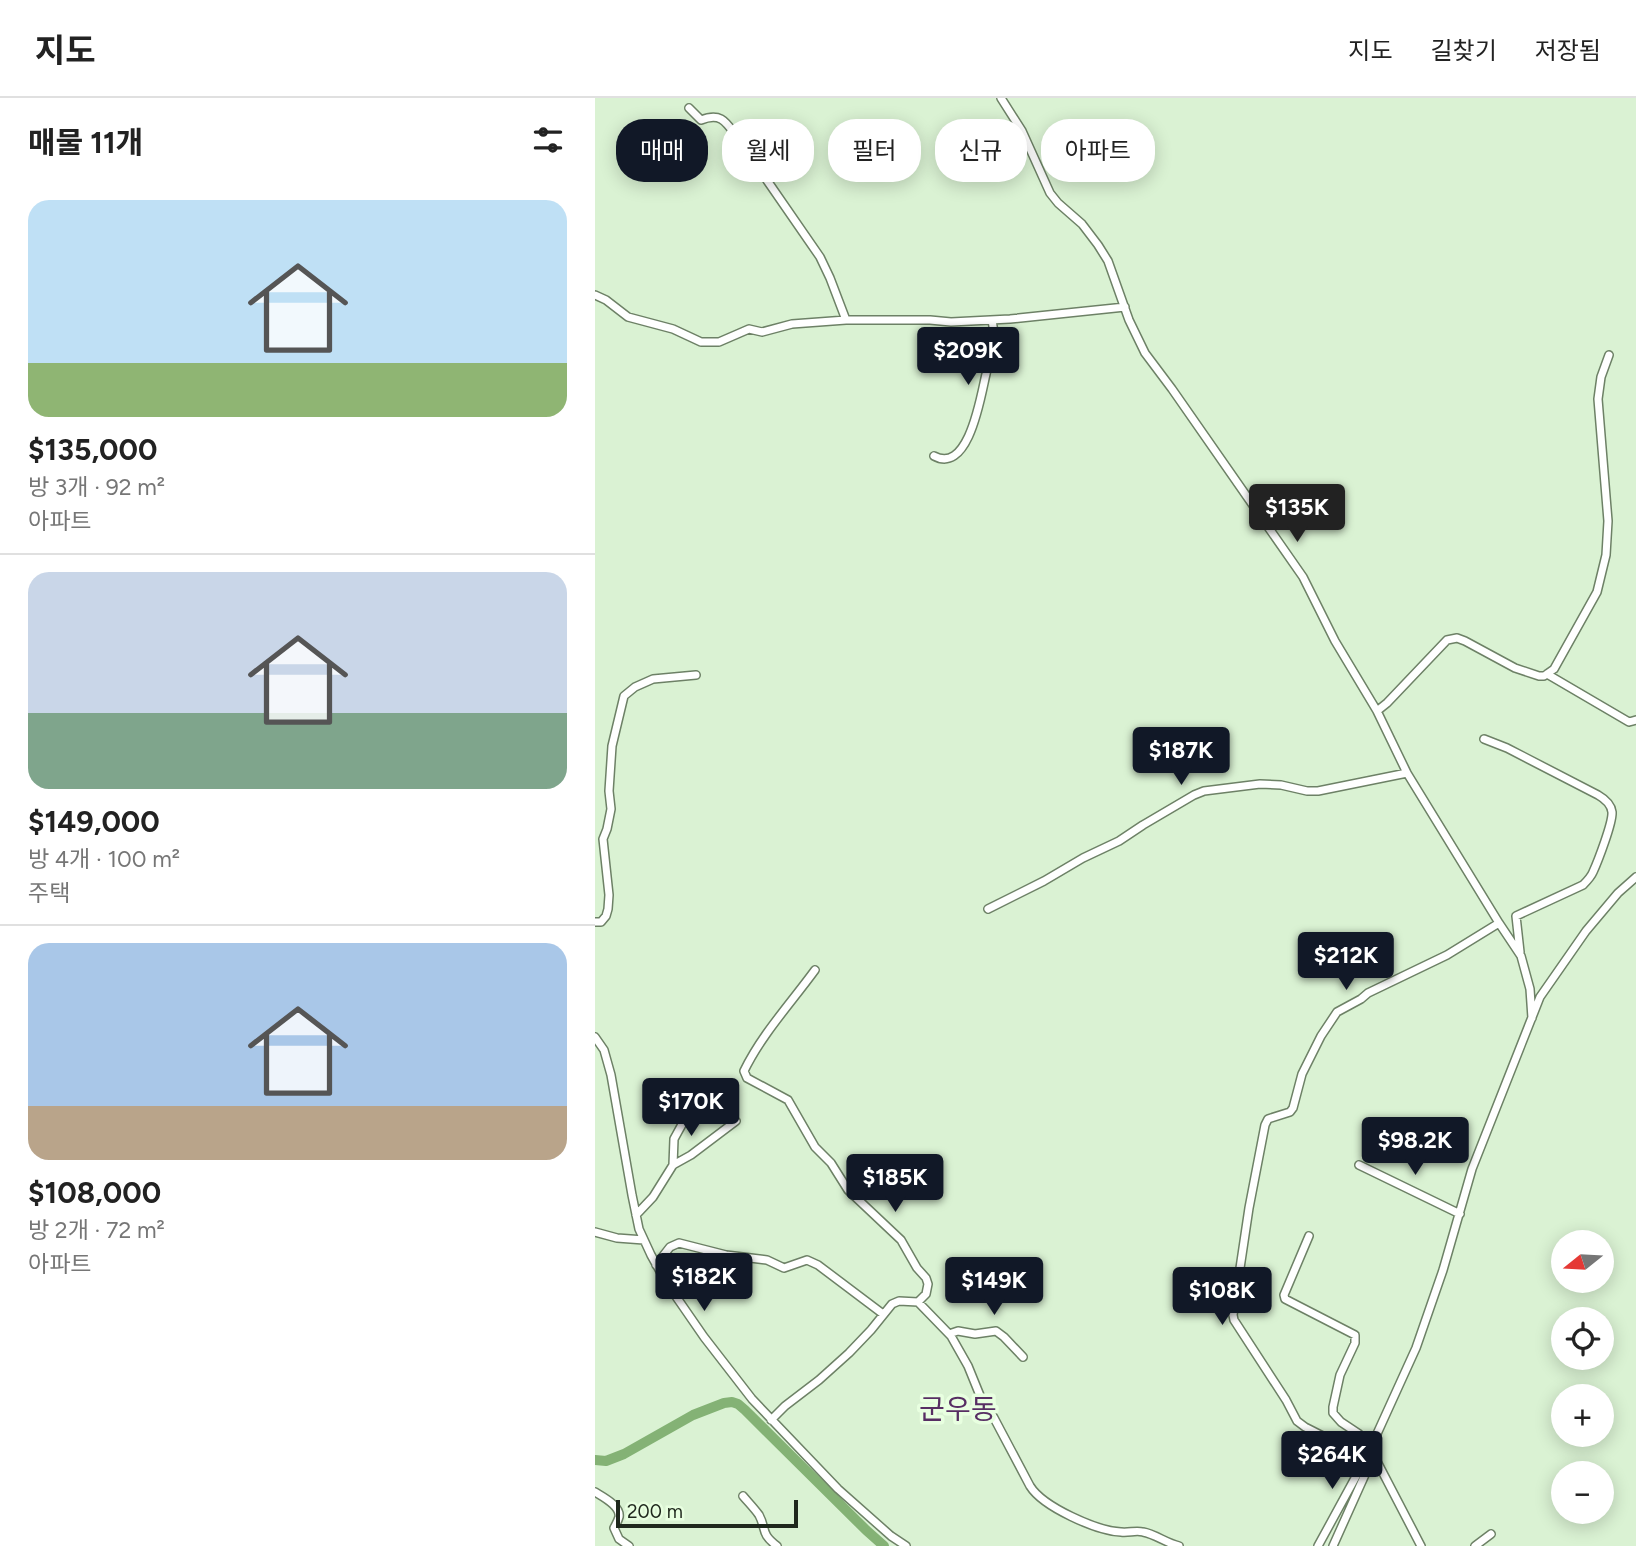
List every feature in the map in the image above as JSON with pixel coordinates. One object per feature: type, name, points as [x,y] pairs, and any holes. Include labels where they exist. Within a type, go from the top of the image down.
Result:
[{"type":"street","points":[[1002,98],[1022,131],[1050,193],[1098,245],[1145,353],[1303,577],[1407,773],[1521,957]]},
{"type":"street","points":[[689,108],[701,120],[713,117],[725,121],[737,137],[820,257],[846,320]]},
{"type":"street","points":[[595,295],[628,317],[673,329],[708,343],[725,340],[749,329],[762,332],[792,324],[846,320],[992,320],[1125,307]]},
{"type":"street","points":[[934,456],[943,460],[949,458],[956,454],[968,437],[995,341],[992,320]]},
{"type":"street","points":[[1377,712],[1447,640],[1465,641],[1515,668],[1539,676],[1554,668],[1597,592],[1606,555],[1608,521],[1598,399],[1601,377],[1609,355]]},
{"type":"street","points":[[1547,674],[1629,722],[1636,720]]},
{"type":"street","points":[[595,922],[601,922],[608,909],[603,839],[611,809],[609,791],[612,746],[624,696],[635,687],[653,679],[696,675]]},
{"type":"street","points":[[1484,738],[1598,795],[1605,799],[1612,810],[1606,837],[1589,879],[1583,885],[1516,916],[1521,957],[1530,989],[1532,1018]]},
{"type":"street","points":[[988,909],[1119,841],[1194,795],[1260,784],[1318,791],[1407,773]]},
{"type":"street","points":[[1318,1546],[1366,1458],[1423,1330],[1472,1168],[1540,998],[1586,931],[1618,893],[1636,877]]},
{"type":"street","points":[[1366,1458],[1297,1421],[1234,1320],[1249,1208],[1265,1125],[1268,1119],[1290,1112],[1293,1108],[1302,1074],[1321,1036],[1337,1012],[1368,993],[1447,955],[1499,923]]},
{"type":"street","points":[[815,970],[761,1040],[744,1071],[747,1077],[788,1100],[815,1147],[831,1163],[848,1190],[901,1240],[928,1284],[926,1294],[918,1302]]},
{"type":"street","points":[[595,1037],[604,1050],[611,1075],[636,1215],[644,1240],[666,1282],[738,1383],[771,1420],[838,1489],[906,1546]]},
{"type":"street","points":[[674,1165],[674,1139],[691,1108]]},
{"type":"street","points":[[636,1215],[653,1197],[674,1165],[736,1121]]},
{"type":"street","points":[[1359,1166],[1460,1214]]},
{"type":"street","points":[[595,1224],[607,1235]]},
{"type":"street","points":[[595,1232],[617,1238],[644,1240]]},
{"type":"street","points":[[1310,1236],[1284,1295],[1285,1299],[1355,1335],[1355,1343],[1341,1375],[1333,1413],[1359,1434],[1370,1448],[1421,1546]]},
{"type":"street","points":[[656,1265],[670,1247],[679,1243],[726,1255],[767,1260],[784,1268],[807,1260],[818,1265],[883,1314]]},
{"type":"street","points":[[771,1420],[849,1353],[892,1304],[899,1301],[918,1302],[949,1334],[968,1366],[981,1398],[1037,1494],[1090,1525],[1120,1532],[1141,1531],[1179,1546]]},
{"type":"street","points":[[949,1334],[958,1331],[975,1334],[996,1331],[1023,1357]]},
{"type":"street","points":[[1333,1546],[1368,1468],[1376,1459]]},
{"type":"street","points":[[595,1492],[619,1512],[614,1528],[619,1539],[629,1546]]},
{"type":"street","points":[[743,1496],[760,1517],[763,1532],[777,1546]]},
{"type":"street","points":[[1475,1546],[1491,1534]]},
{"type":"waterway","points":[[595,1460],[606,1461],[624,1454],[693,1415],[732,1402],[745,1410],[884,1546]]},
{"type":"district","name":"군우동","points":[[958,1409]]}]
